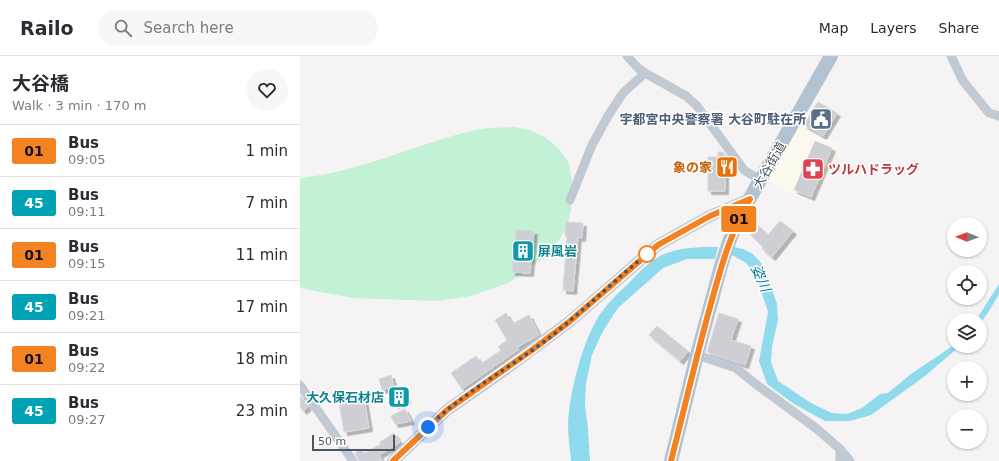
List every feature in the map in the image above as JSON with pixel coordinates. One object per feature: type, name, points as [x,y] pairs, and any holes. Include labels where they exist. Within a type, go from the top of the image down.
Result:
[{"type":"main road","name":"大谷街道","points":[[393,461],[447,410],[569,322],[658,245],[710,216],[750,199],[831,56]]},
{"type":"main road","points":[[671,461],[721,266],[738,219],[750,199]]},
{"type":"street","points":[[627,56],[638,68],[686,96],[697,106],[744,170],[760,180]]},
{"type":"street","points":[[951,56],[963,81],[989,113],[999,116]]},
{"type":"street","points":[[570,200],[592,145],[608,116],[623,92],[645,73]]},
{"type":"street","points":[[697,355],[736,368],[817,429],[840,449],[850,461]]},
{"type":"street","points":[[300,385],[353,461]]},
{"type":"street","points":[[840,449],[840,461]]},
{"type":"shaded area","points":[[799,126],[840,144],[811,202],[768,182]]},
{"type":"green space","points":[[513,127],[529,130],[545,137],[558,148],[568,161],[572,179],[571,209],[567,228],[549,254],[508,283],[471,296],[435,301],[353,298],[300,288],[300,178],[323,175],[367,164],[432,142],[476,130]]},
{"type":"water","points":[[718,247],[715,259],[687,259],[663,268],[618,308],[603,331],[592,355],[586,383],[585,404],[590,461],[571,461],[568,425],[571,398],[583,352],[600,314],[606,306],[648,264],[658,257],[682,249]]},
{"type":"water","name":"姿川","points":[[734,247],[743,249],[753,254],[761,263],[768,278],[777,304],[778,320],[772,347],[771,362],[778,381],[811,403],[832,413],[847,414],[862,408],[880,394],[888,393],[911,374],[947,350],[947,353],[952,353],[925,376],[871,415],[850,421],[825,421],[794,404],[767,384],[759,361],[768,312],[756,275],[746,263],[732,255]]},
{"type":"water","points":[[999,284],[999,294],[989,311],[987,314],[980,313]]},
{"type":"building","name":"宇都宮中央警察署 大谷町駐在所","points":[[818,102],[837,113],[823,136],[804,125]]},
{"type":"building","name":"ツルハドラッグ","points":[[815,141],[832,148],[811,197],[794,190]]},
{"type":"building","points":[[718,152],[723,152],[727,158],[728,171],[725,171],[725,191],[708,191],[708,157],[718,157]]},
{"type":"building","points":[[780,221],[793,231],[772,257],[762,249],[763,247],[749,233],[757,224],[768,235]]},
{"type":"building","points":[[566,222],[583,223],[582,238],[578,237],[573,291],[563,290],[567,237],[565,236]]},
{"type":"building","name":"屏風岩","points":[[516,230],[534,231],[530,273],[512,272]]},
{"type":"building","points":[[506,313],[512,324],[529,315],[539,335],[517,347],[519,349],[462,389],[451,373],[476,356],[481,364],[501,350],[498,347],[507,340],[495,320]]},
{"type":"building","points":[[719,313],[738,319],[731,340],[751,346],[745,365],[707,352]]},
{"type":"building","points":[[657,326],[688,351],[680,361],[649,335]]},
{"type":"building","points":[[391,375],[394,386],[382,390],[379,379]]},
{"type":"building","name":"大久保石材店","points":[[403,390],[407,400],[395,405],[391,394]]},
{"type":"building","points":[[363,392],[369,428],[344,432],[338,396]]},
{"type":"building","points":[[300,395],[308,407],[303,411],[300,406]]},
{"type":"building","points":[[405,409],[411,421],[395,424],[391,416]]},
{"type":"building","points":[[394,433],[400,442],[379,455],[382,461],[359,461],[355,453],[362,449],[364,454],[381,444],[380,442]]},
{"type":"bus line","name":"01","points":[[393,461],[447,410],[569,322],[658,245],[682,230],[710,216],[750,199],[738,219],[721,266],[671,461]]},
{"type":"place","name":"宇都宮中央警察署 大谷町駐在所","points":[[821,119]]},
{"type":"place","name":"象の家","points":[[727,167]]},
{"type":"place","name":"ツルハドラッグ","points":[[813,169]]},
{"type":"place","name":"屏風岩","points":[[523,251]]},
{"type":"place","name":"大久保石材店","points":[[399,397]]},
{"type":"route","points":[[428,427],[447,410],[475,389],[532,350],[569,322],[649,252],[647,254]]}]
